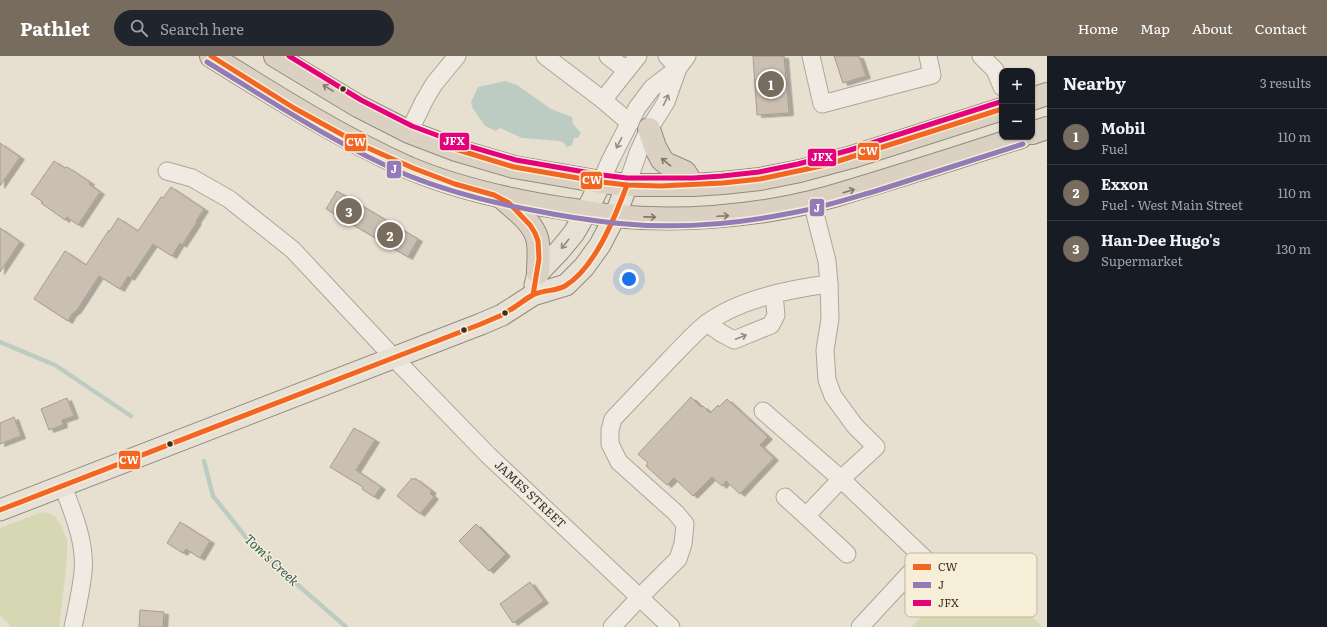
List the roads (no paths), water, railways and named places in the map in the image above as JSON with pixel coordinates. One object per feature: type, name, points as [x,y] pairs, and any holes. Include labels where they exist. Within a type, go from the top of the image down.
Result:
[{"type":"highway","points":[[210,56],[349,139],[412,169],[501,197],[544,206],[615,216],[676,218],[729,215],[769,210],[812,202],[942,163],[1012,140]]},
{"type":"highway","points":[[275,56],[358,106],[409,132],[456,150],[514,167],[627,185],[693,185],[741,181],[820,166],[999,110]]},
{"type":"highway","points":[[1035,98],[1047,94]]},
{"type":"highway","points":[[640,126],[662,160],[667,164],[685,172],[693,185]]},
{"type":"highway","points":[[1035,132],[1047,128]]},
{"type":"highway","points":[[501,197],[520,214],[534,231],[537,238],[538,248],[538,273]]},
{"type":"main road","points":[[533,295],[538,273],[574,233],[601,182]]},
{"type":"main road","points":[[0,510],[394,358],[502,315],[533,295],[566,285],[584,267],[600,245],[615,216],[627,185]]},
{"type":"street","points":[[409,132],[434,84],[456,56]]},
{"type":"street","points":[[545,56],[640,126]]},
{"type":"street","points":[[608,56],[626,70]]},
{"type":"street","points":[[603,100],[638,56]]},
{"type":"street","points":[[811,56],[822,104],[932,75],[928,56]]},
{"type":"street","points":[[981,56],[995,70],[999,80]]},
{"type":"street","points":[[601,182],[610,161],[640,126],[666,102],[677,60]]},
{"type":"street","points":[[627,185],[638,153],[640,126]]},
{"type":"street","name":"JAMES STREET","points":[[168,171],[192,178],[229,199],[293,250],[394,358],[488,455],[671,627]]},
{"type":"street","points":[[806,516],[841,479],[876,447],[855,426],[833,396],[827,380],[825,350],[830,320],[827,260],[812,202]]},
{"type":"street","points":[[612,627],[678,559],[683,544],[685,524],[676,513],[619,462],[610,444],[610,430],[613,419],[688,340],[707,323],[743,304],[774,294],[796,288],[829,284]]},
{"type":"street","points":[[707,323],[734,340],[771,326],[776,315],[774,294]]},
{"type":"street","points":[[763,411],[841,479],[919,553]]},
{"type":"street","points":[[63,486],[74,515],[83,557],[83,572],[73,627]]},
{"type":"street","points":[[785,497],[847,554]]},
{"type":"street","points":[[860,627],[905,578]]},
{"type":"waterway","name":"Tom's Creek","points":[[0,342],[55,365],[131,416]]},
{"type":"waterway","name":"Tom's Creek","points":[[204,461],[213,496],[253,546],[346,627]]},
{"type":"place","name":"Mobil","points":[[771,84]]},
{"type":"place","name":"Han-Dee Hugo's","points":[[349,211]]},
{"type":"place","name":"Exxon","points":[[390,235]]}]
